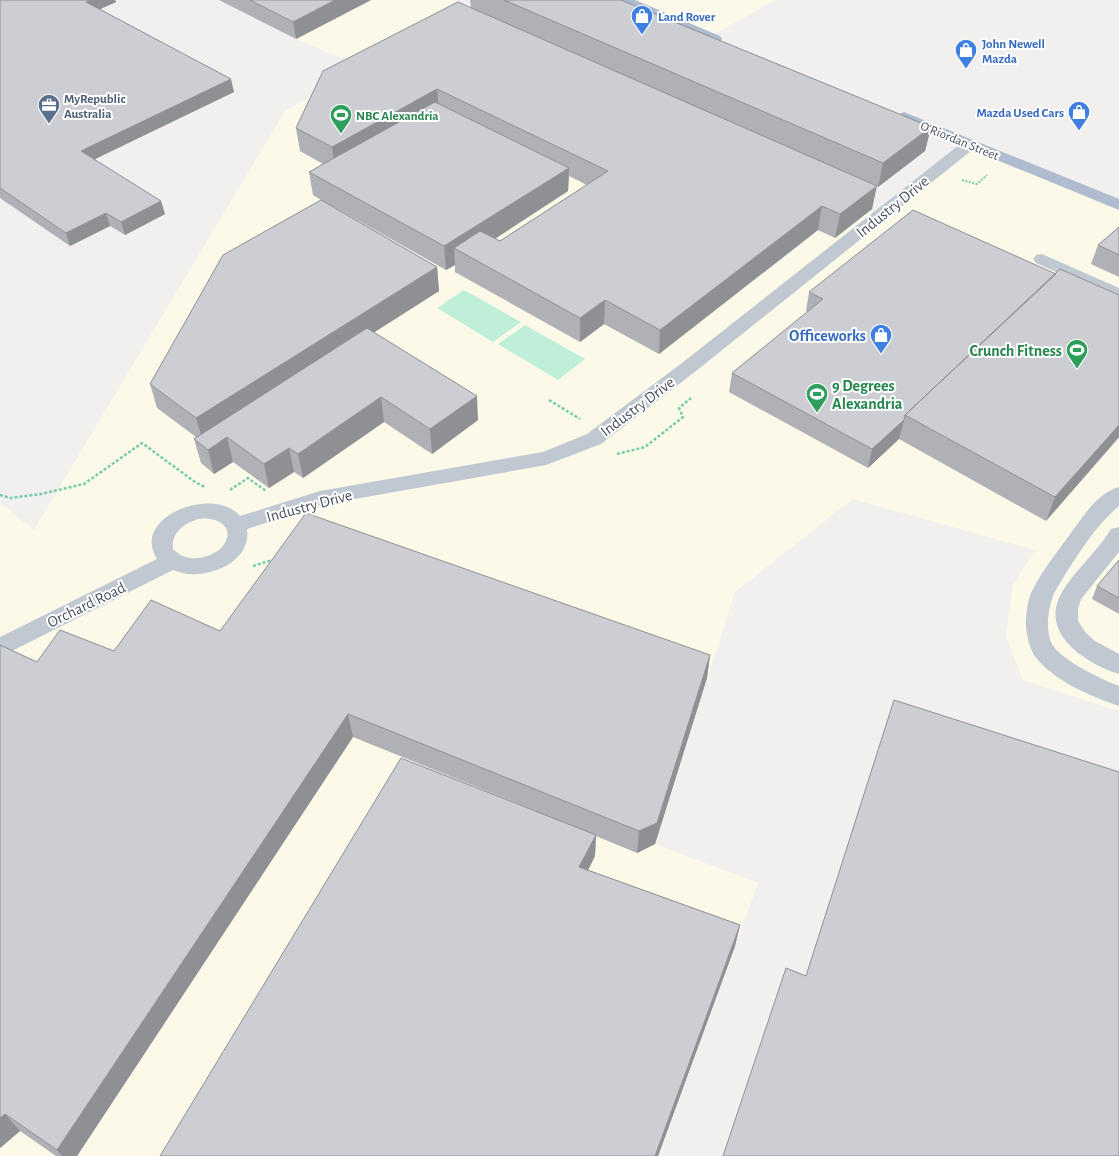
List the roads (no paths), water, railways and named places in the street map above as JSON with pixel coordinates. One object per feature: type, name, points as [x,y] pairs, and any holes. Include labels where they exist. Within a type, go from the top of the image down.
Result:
[{"type":"main road","points":[[623,0],[725,43]]},
{"type":"main road","name":"O'Riordan Street","points":[[890,111],[1119,205]]},
{"type":"lane","name":"Industry Drive","points":[[236,525],[320,498],[546,458],[594,439],[689,367],[886,202],[970,144]]},
{"type":"lane","points":[[1042,259],[1119,295]]},
{"type":"lane","points":[[1119,494],[1100,510],[1064,559],[1042,594],[1037,615],[1038,633],[1042,648],[1054,662],[1089,684],[1119,696]]},
{"type":"lane","points":[[200,511],[223,513],[236,525],[238,534],[236,543],[230,552],[220,559],[208,564],[195,566],[183,565],[172,561],[165,555],[161,546],[163,536],[168,527],[177,519],[188,514],[200,511]]},
{"type":"lane","points":[[1119,535],[1075,591],[1067,605],[1069,629],[1073,635],[1086,647],[1119,665]]},
{"type":"lane","name":"Orchard Road","points":[[0,647],[172,561]]},
{"type":"place","name":"Land Rover","points":[[642,36]]},
{"type":"place","name":"John Newell Mazda","points":[[966,70]]},
{"type":"place","name":"MyRepublic Australia","points":[[49,124]]},
{"type":"place","name":"Mazda Used Cars","points":[[1079,132]]},
{"type":"place","name":"NBC Alexandria","points":[[341,134]]},
{"type":"place","name":"Officeworks","points":[[881,354]]},
{"type":"place","name":"Crunch Fitness","points":[[1077,370]]},
{"type":"place","name":"9 Degrees Alexandria","points":[[817,414]]}]
